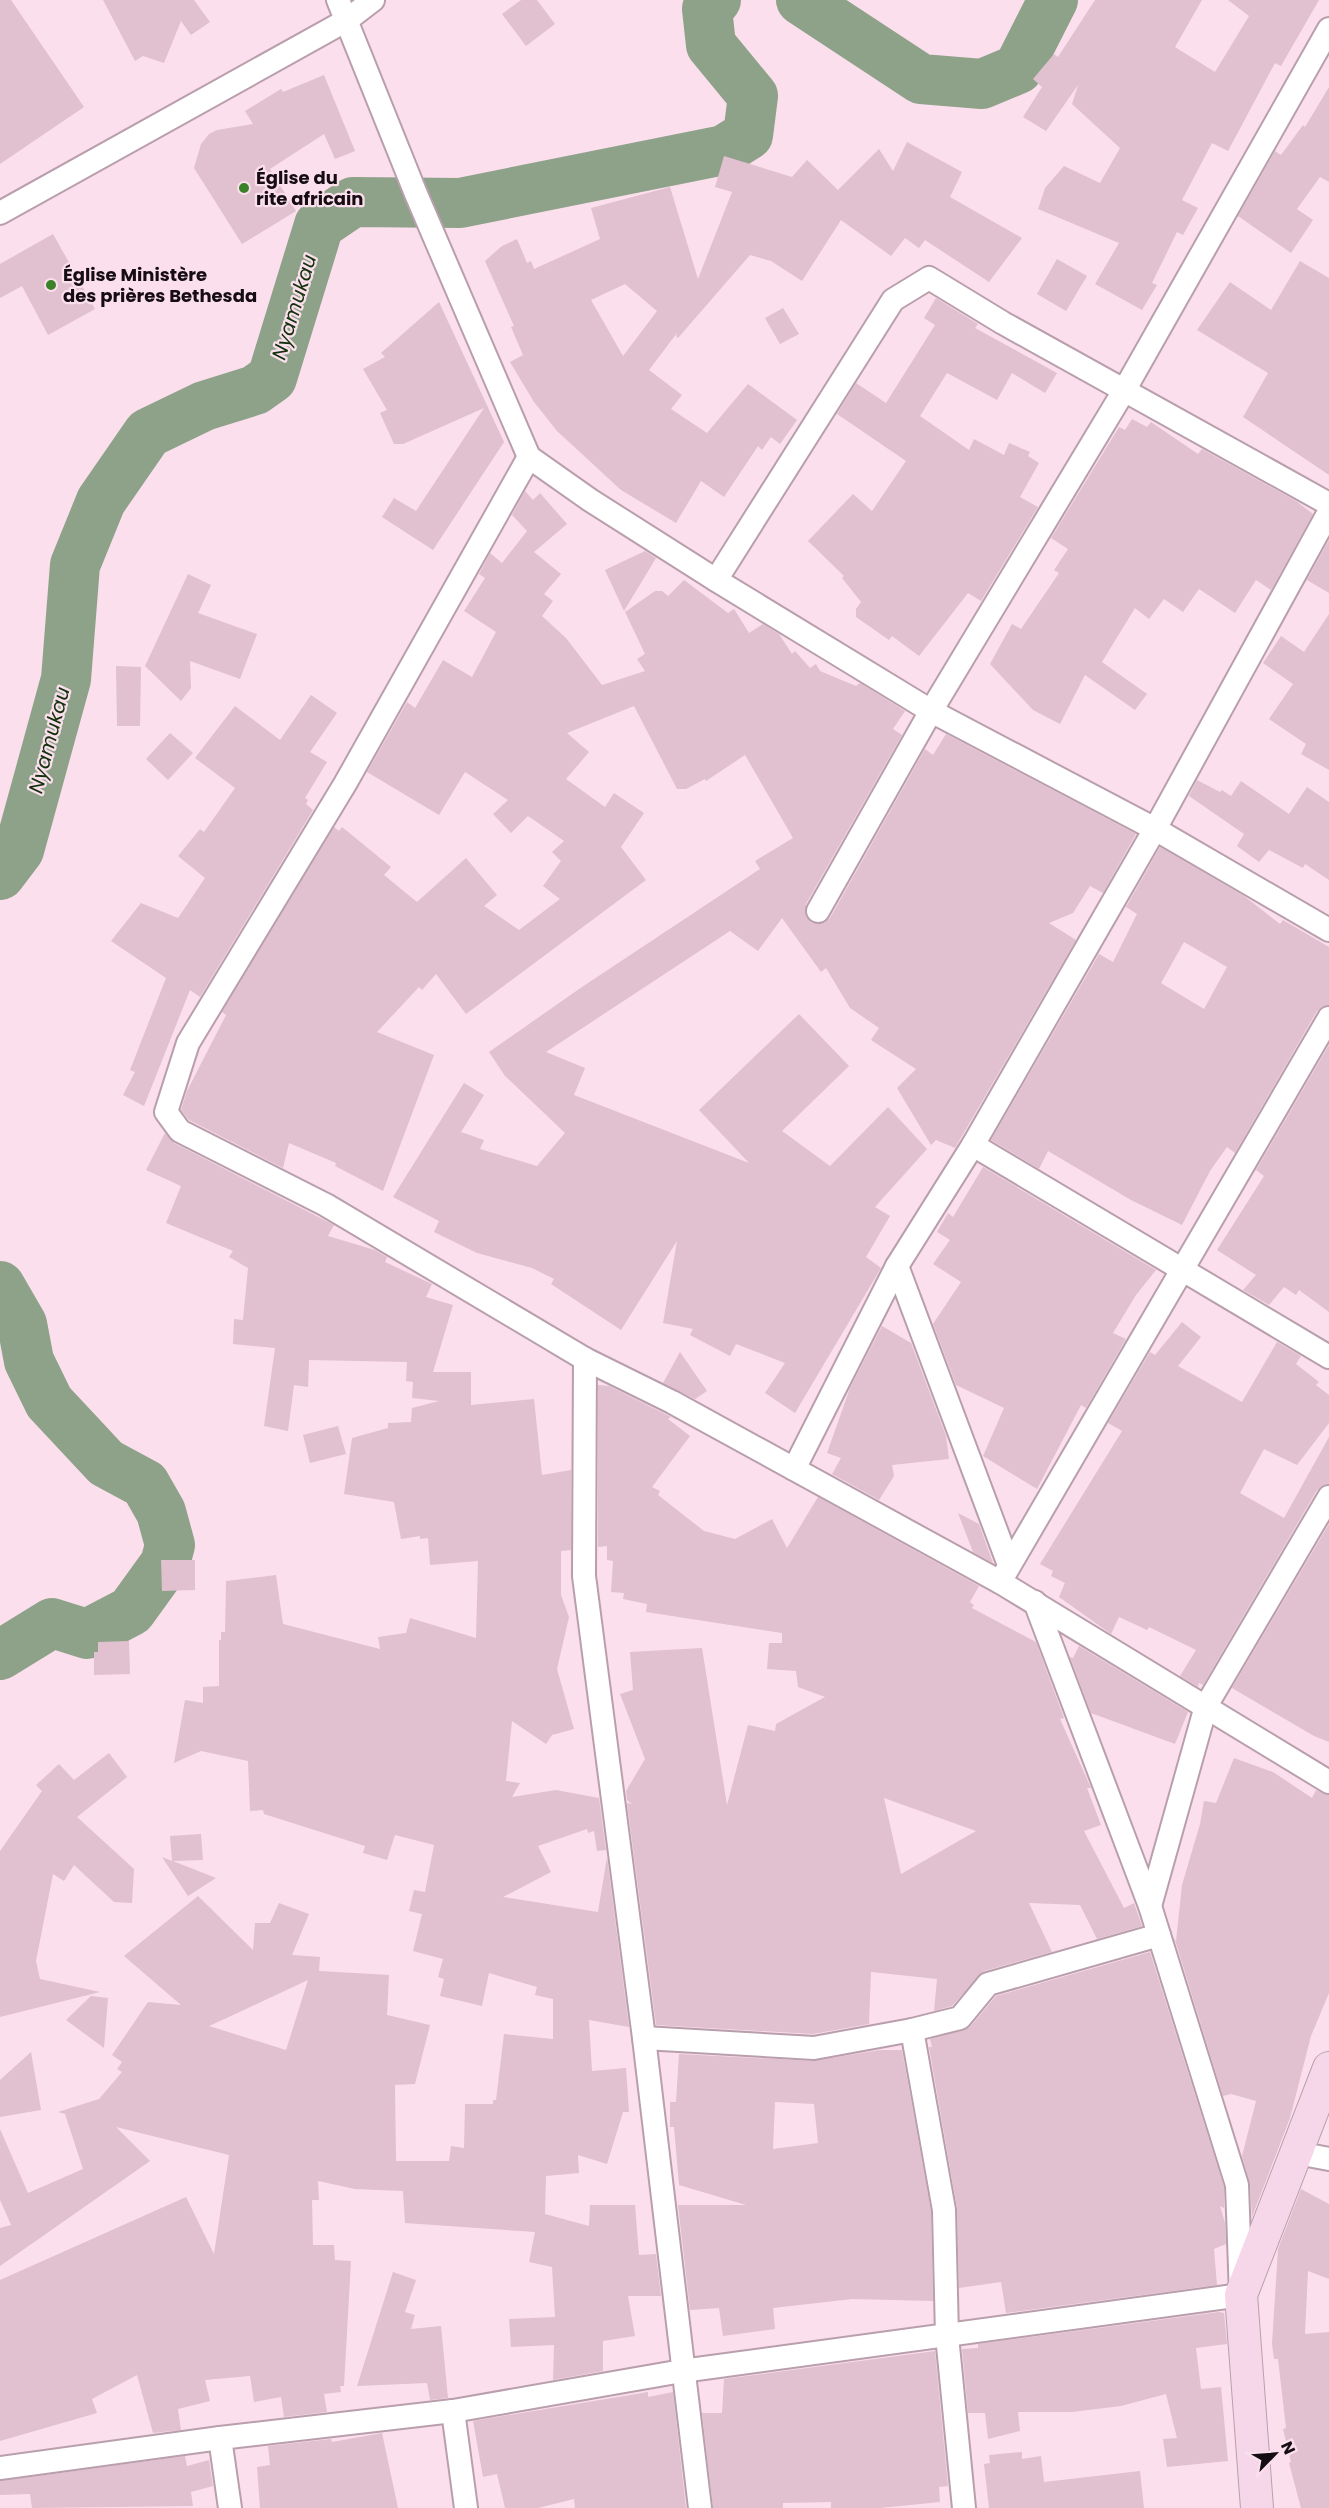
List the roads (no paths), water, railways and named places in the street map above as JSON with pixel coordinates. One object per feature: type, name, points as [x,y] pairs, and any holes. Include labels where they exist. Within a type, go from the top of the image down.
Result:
[{"type":"street","points":[[0,213],[147,133],[343,10],[373,0]]},
{"type":"street","points":[[343,10],[416,194],[529,457],[590,500],[716,580],[931,711],[1155,829],[1329,930]]},
{"type":"street","points":[[818,911],[931,711],[1125,388],[1329,29]]},
{"type":"street","points":[[716,580],[893,300],[929,278],[1003,323],[1125,388],[1329,504]]},
{"type":"street","points":[[529,457],[345,784],[188,1043],[166,1112],[180,1131],[326,1205],[585,1359],[672,1402],[794,1469],[1005,1574],[1035,1602],[1329,1782]]},
{"type":"street","points":[[794,1469],[897,1266],[973,1145],[1155,829],[1329,512]]},
{"type":"street","points":[[1005,1574],[1329,1018]]},
{"type":"street","points":[[973,1145],[1329,1357]]},
{"type":"street","points":[[897,1266],[1005,1574]]},
{"type":"street","points":[[585,1359],[584,1576],[644,2038],[700,2508]]},
{"type":"street","points":[[1150,1906],[1206,1706],[1329,1497]]},
{"type":"street","points":[[1035,1602],[1150,1906],[1236,2185],[1241,2295],[1257,2508]]},
{"type":"street","points":[[644,2038],[813,2048],[912,2030],[960,2018],[988,1984],[1159,1935]]},
{"type":"street","points":[[912,2030],[944,2210],[947,2336],[964,2508]]},
{"type":"street","points":[[1241,2295],[1329,2068]]},
{"type":"street","points":[[1297,2153],[1329,2158]]},
{"type":"street","points":[[0,2468],[220,2438],[453,2411],[682,2371],[1241,2295]]},
{"type":"street","points":[[453,2411],[466,2508]]},
{"type":"street","points":[[220,2438],[230,2508]]},
{"type":"waterway","name":"Nyamukau","points":[[0,875],[19,850],[66,679],[75,565],[101,501],[148,433],[204,406],[255,390],[272,378],[319,225],[353,202],[460,203],[724,150],[748,135],[753,96],[711,45],[707,9],[716,0]]},
{"type":"waterway","name":"Nyamukau","points":[[801,0],[921,79],[982,84],[1018,69],[1053,0]]},
{"type":"waterway","name":"Nyamukau","points":[[0,1286],[22,1324],[29,1361],[49,1402],[106,1463],[145,1484],[161,1512],[170,1545],[165,1564],[131,1611],[87,1634],[52,1623],[0,1655]]},
{"type":"place","name":"Église du rite africain","points":[[244,188]]},
{"type":"place","name":"Église Ministère des prières Bethesda","points":[[51,285]]}]
